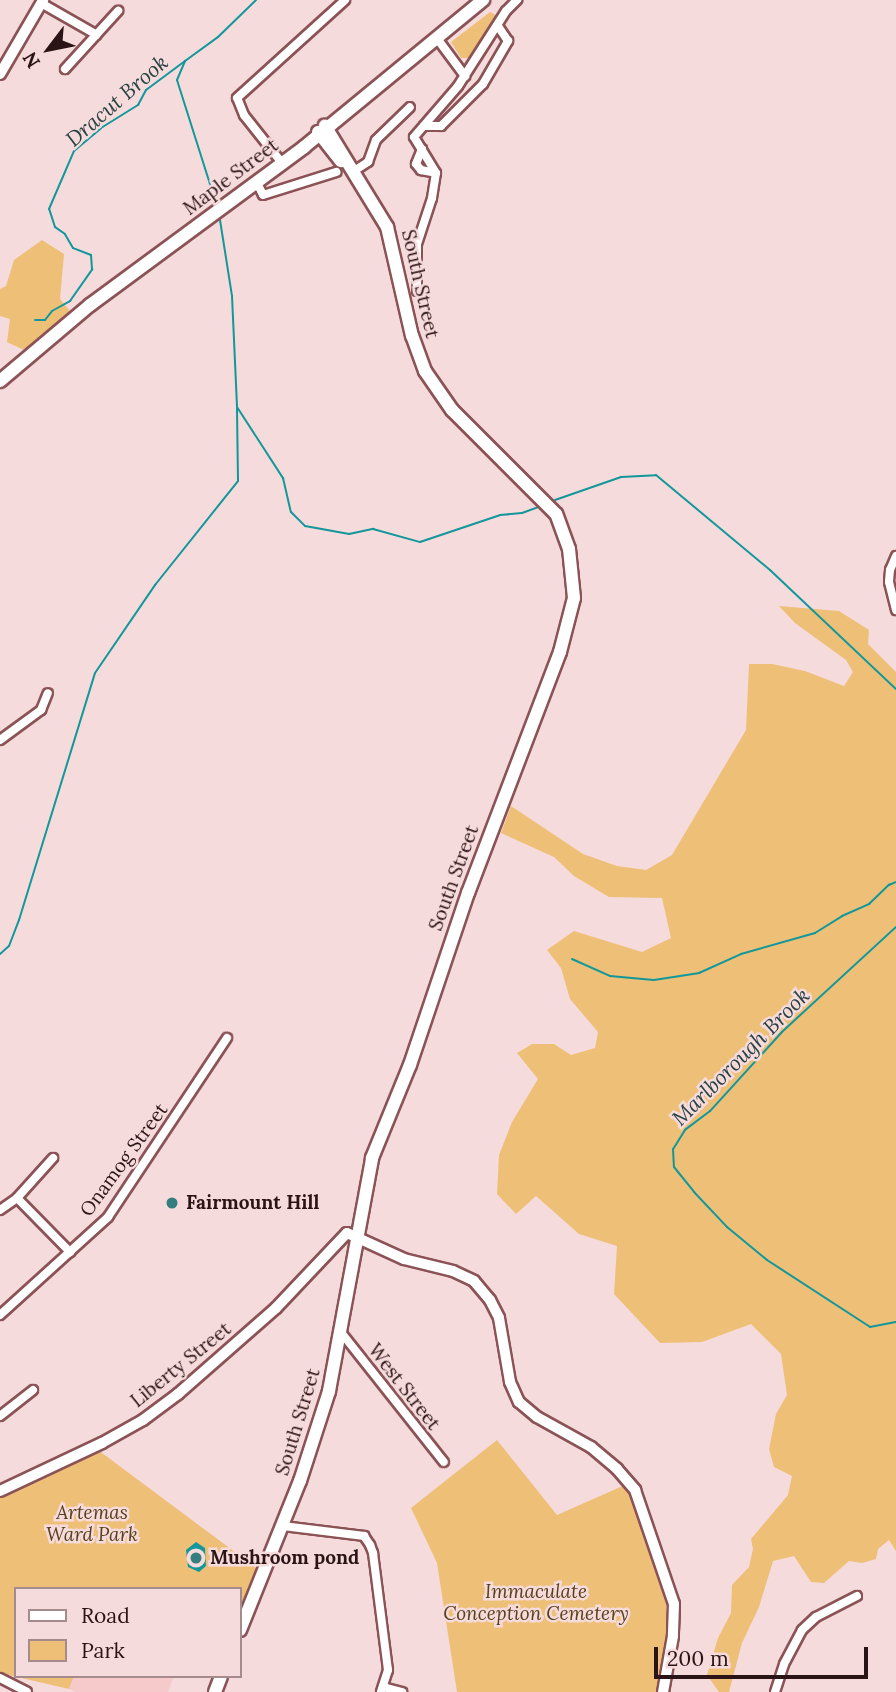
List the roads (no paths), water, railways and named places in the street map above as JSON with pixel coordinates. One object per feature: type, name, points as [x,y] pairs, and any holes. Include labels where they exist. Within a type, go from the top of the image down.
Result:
[{"type":"main road","name":"Maple Street","points":[[0,381],[90,305],[257,183],[483,0]]},
{"type":"main road","points":[[304,146],[332,145],[342,113]]},
{"type":"main road","name":"South Street","points":[[322,129],[362,185]]},
{"type":"main road","name":"South Street","points":[[242,1625],[283,1525],[329,1391],[356,1238],[378,1138],[410,1065],[468,893],[561,652],[574,598],[569,549],[556,514],[453,410],[425,371],[408,324],[390,234],[354,172],[332,145]]},
{"type":"street","points":[[282,163],[244,116],[237,98],[345,0]]},
{"type":"street","points":[[417,291],[417,244],[432,198],[436,173],[414,137],[465,76],[517,0]]},
{"type":"street","points":[[0,74],[4,57],[42,1],[97,35]]},
{"type":"street","points":[[65,69],[118,11]]},
{"type":"street","points":[[424,126],[440,126],[483,84],[508,41],[498,26]]},
{"type":"street","points":[[436,37],[465,76]]},
{"type":"street","points":[[354,172],[368,162],[376,140],[410,107]]},
{"type":"street","points":[[422,149],[416,164],[421,170],[436,173]]},
{"type":"street","points":[[257,183],[263,195],[336,172]]},
{"type":"street","points":[[896,556],[890,567],[889,582],[896,610]]},
{"type":"street","points":[[0,740],[40,710],[48,693]]},
{"type":"street","name":"Onamog Street","points":[[0,1315],[108,1217],[228,1038]]},
{"type":"street","points":[[0,1210],[17,1198],[53,1158]]},
{"type":"street","points":[[17,1198],[69,1252]]},
{"type":"street","name":"Liberty Street","points":[[0,1491],[143,1420],[239,1343],[299,1285],[341,1235],[346,1233],[356,1238]]},
{"type":"street","points":[[356,1238],[404,1259],[459,1273],[474,1281],[496,1312],[509,1381],[519,1402],[537,1417],[596,1451],[635,1490],[674,1604],[673,1636],[663,1692]]},
{"type":"street","name":"West Street","points":[[340,1331],[444,1462]]},
{"type":"street","points":[[0,1416],[33,1390]]},
{"type":"street","points":[[283,1525],[364,1536],[370,1545],[388,1670],[382,1690],[401,1692]]},
{"type":"street","points":[[775,1692],[784,1664],[803,1630],[816,1617],[857,1596]]},
{"type":"street","points":[[0,1678],[27,1692]]},
{"type":"water","name":"Mushroom pond","points":[[196,1542],[205,1548],[206,1566],[199,1572],[188,1567],[186,1550]]},
{"type":"waterway","name":"Marlborough Brook","points":[[216,203],[177,80],[185,61],[218,37],[256,0]]},
{"type":"waterway","name":"Dracut Brook","points":[[35,320],[45,320],[52,311],[70,301],[92,269],[91,255],[73,248],[65,234],[55,227],[49,209],[74,151],[101,128],[138,105],[146,90],[185,61]]},
{"type":"waterway","name":"Marlborough Brook","points":[[220,220],[232,296],[237,407],[283,478],[291,512],[305,526],[349,534],[373,529],[420,542],[500,515],[522,513],[541,506]]},
{"type":"waterway","points":[[0,954],[9,946],[19,920],[95,673],[155,585],[238,481],[237,407]]},
{"type":"waterway","name":"Marlborough Brook","points":[[555,500],[621,477],[656,475],[770,570],[896,689]]},
{"type":"waterway","points":[[572,959],[610,976],[654,980],[699,973],[741,954],[815,933],[842,916],[869,904],[896,882]]},
{"type":"waterway","name":"Marlborough Brook","points":[[896,927],[782,1032],[710,1111],[685,1130],[673,1149],[674,1167],[694,1192],[727,1227],[767,1260],[870,1327],[896,1322]]},
{"type":"place","name":"Fairmount Hill","points":[[172,1203]]},
{"type":"place","name":"Mushroom pond","points":[[196,1558]]},
{"type":"park label","name":"Artemas Ward Park","points":[[92,1524]]},
{"type":"park label","name":"Immaculate Conception Cemetery","points":[[536,1603]]}]
